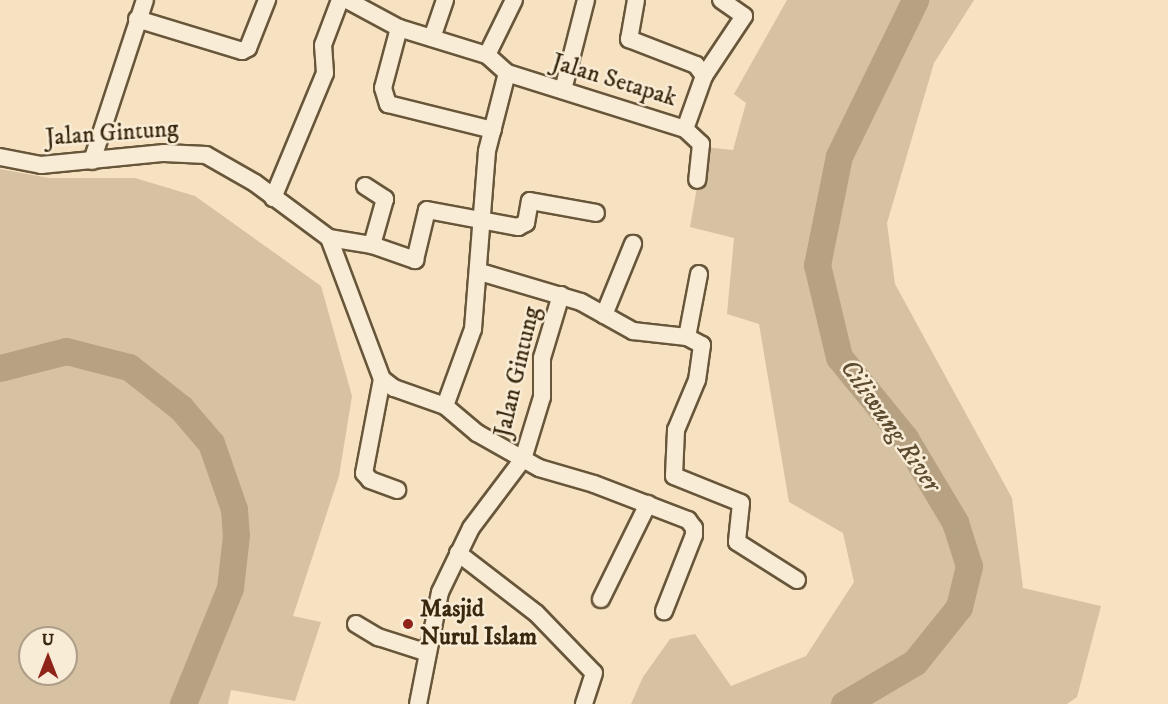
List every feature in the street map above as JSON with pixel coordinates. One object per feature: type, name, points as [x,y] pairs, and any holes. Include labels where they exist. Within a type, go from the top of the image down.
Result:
[{"type":"street","points":[[92,161],[144,0]]},
{"type":"street","points":[[137,18],[242,51],[249,48],[267,0]]},
{"type":"street","points":[[273,198],[325,73],[324,45],[340,0]]},
{"type":"street","points":[[347,0],[399,28],[487,56],[507,73],[487,151],[480,272],[473,329],[445,406],[394,388],[382,379]]},
{"type":"street","points":[[432,38],[445,0]]},
{"type":"street","points":[[487,56],[514,0]]},
{"type":"street","points":[[563,90],[586,0]]},
{"type":"street","points":[[636,0],[629,39],[696,65],[704,76]]},
{"type":"street","points":[[685,129],[704,76],[744,16],[721,0]]},
{"type":"street","points":[[399,28],[383,88],[388,104],[493,130]]},
{"type":"street","name":"Jalan Setapak","points":[[507,73],[685,129],[701,144],[697,180]]},
{"type":"street","name":"Jalan Gintung","points":[[0,157],[41,165],[164,153],[206,155],[222,161],[329,238],[372,245],[415,260],[427,210],[482,222],[523,225],[530,201],[596,213]]},
{"type":"street","points":[[365,186],[385,199],[372,245]]},
{"type":"street","points":[[329,238],[382,379],[364,473],[370,480],[398,490]]},
{"type":"street","points":[[604,315],[633,244]]},
{"type":"street","name":"Jalan Gintung","points":[[480,272],[561,296],[633,331],[687,337]]},
{"type":"street","points":[[699,274],[687,337],[703,348],[697,380],[676,430],[674,476],[741,503],[737,542],[796,580]]},
{"type":"street","name":"Jalan Gintung","points":[[418,704],[440,592],[471,528],[523,459],[542,397],[542,358],[561,296]]},
{"type":"street","name":"Jalan Gintung","points":[[445,406],[477,433],[539,468],[648,504],[688,520],[694,528],[664,611]]},
{"type":"street","points":[[601,599],[648,504]]},
{"type":"street","points":[[458,553],[536,613],[594,673],[585,704]]},
{"type":"street","points":[[356,624],[378,637],[428,653]]},
{"type":"shaded area","points":[[787,0],[974,0],[934,63],[887,223],[895,284],[1012,498],[1023,588],[1101,606],[1077,697],[1067,704],[631,704],[643,677],[670,639],[695,634],[731,686],[806,656],[854,582],[843,533],[789,502],[759,324],[727,314],[734,238],[690,227],[704,147],[733,150],[746,103],[734,94]]},
{"type":"shaded area","points":[[0,169],[49,178],[135,178],[195,196],[321,286],[352,396],[339,476],[293,616],[321,622],[295,701],[231,690],[228,704],[0,704]]},
{"type":"waterway","name":"Ciliwung River","points":[[844,704],[915,662],[959,607],[969,566],[955,522],[905,438],[839,357],[817,265],[839,156],[915,0]]},
{"type":"waterway","name":"Ciliwung River","points":[[0,368],[66,351],[129,367],[181,408],[211,443],[234,509],[236,535],[230,588],[183,704]]},
{"type":"place","name":"Masjid Nurul Islam","points":[[408,624]]}]
